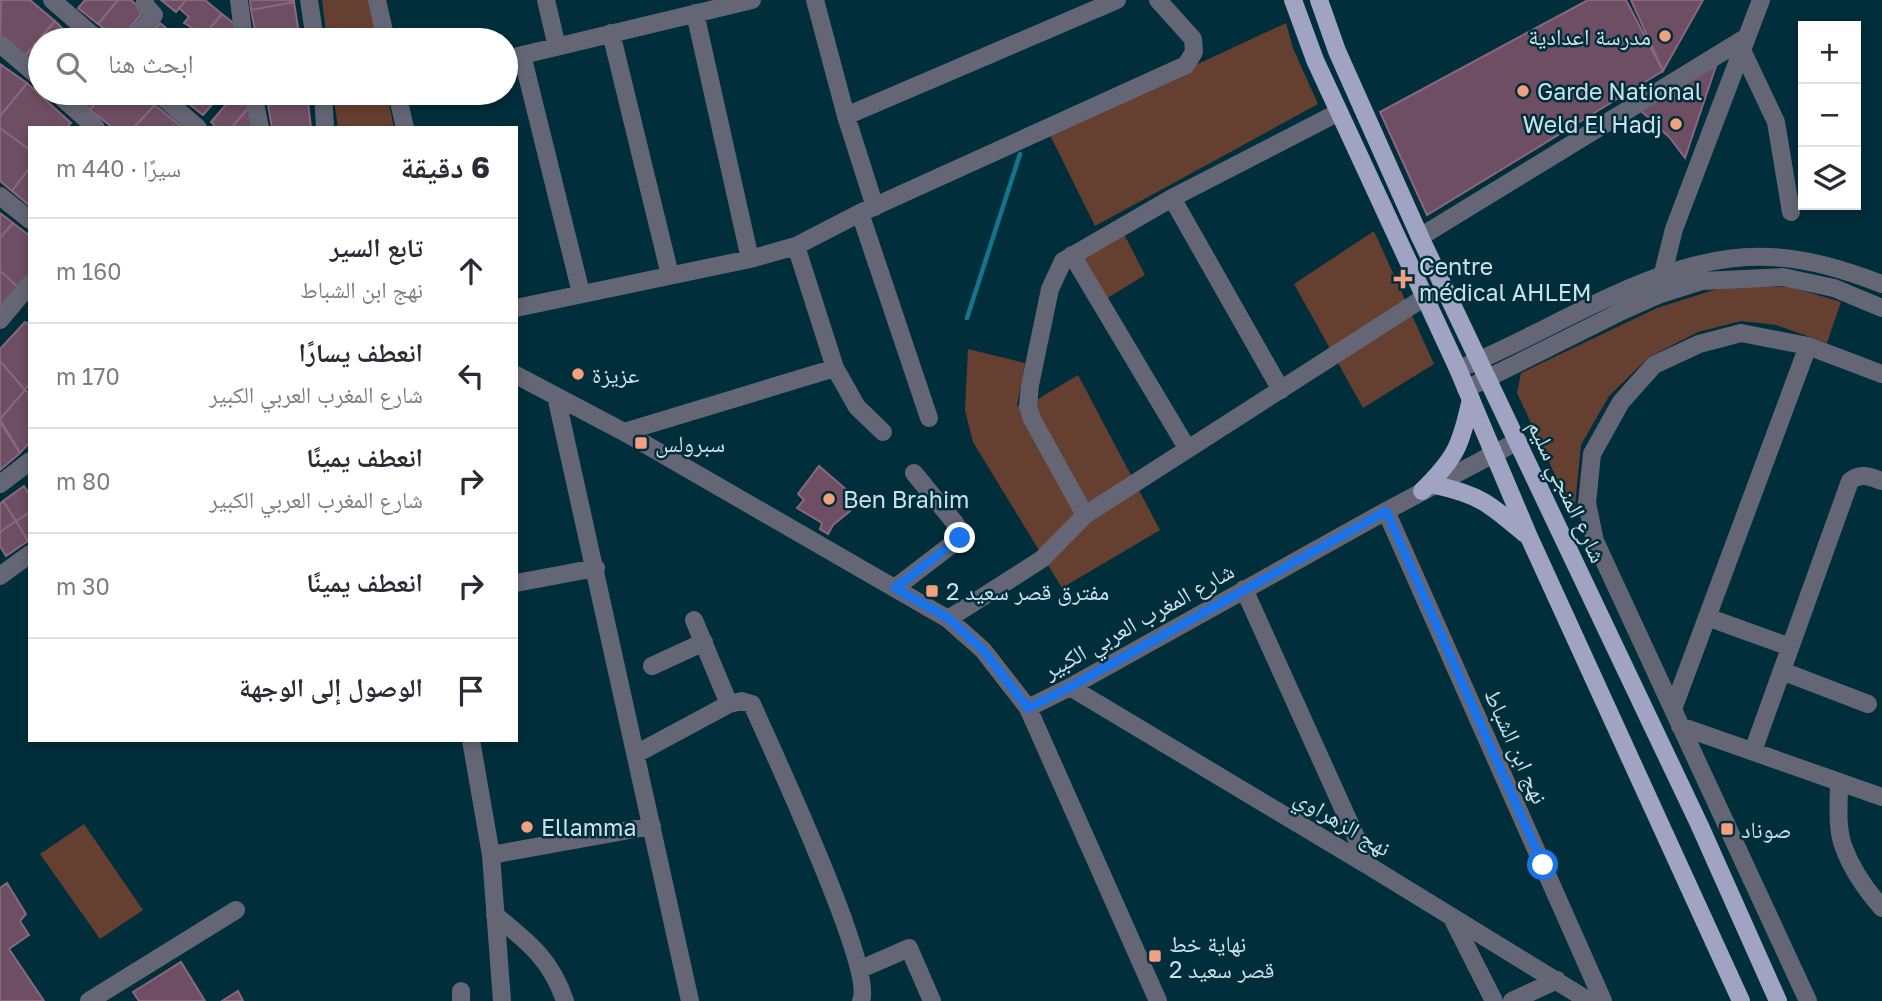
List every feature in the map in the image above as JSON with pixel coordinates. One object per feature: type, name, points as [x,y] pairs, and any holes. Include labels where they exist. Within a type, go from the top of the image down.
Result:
[{"type":"main road","points":[[1293,0],[1315,60],[1458,369],[1529,537],[1741,1001]]},
{"type":"main road","name":"شارع المنجي سليم","points":[[1319,0],[1337,51],[1420,237],[1699,824],[1778,1001]]},
{"type":"main road","points":[[1429,488],[1455,453],[1468,394]]},
{"type":"main road","points":[[1429,488],[1464,491],[1489,503],[1529,537]]},
{"type":"street","points":[[52,0],[84,28]]},
{"type":"street","points":[[143,28],[154,15],[145,5],[145,0]]},
{"type":"street","points":[[226,0],[240,6],[243,28]]},
{"type":"street","points":[[309,0],[313,28]]},
{"type":"street","points":[[377,0],[383,28]]},
{"type":"street","points":[[545,0],[557,47]]},
{"type":"street","points":[[518,56],[751,0]]},
{"type":"street","points":[[815,0],[868,210],[929,418]]},
{"type":"street","points":[[846,116],[1118,0]]},
{"type":"street","points":[[518,308],[750,259],[796,246],[868,210],[1185,65],[1194,52],[1193,39],[1158,0]]},
{"type":"street","points":[[1658,295],[1674,229],[1761,0]]},
{"type":"street","points":[[695,13],[750,259]]},
{"type":"street","points":[[611,33],[670,275]]},
{"type":"street","points":[[1420,237],[1745,43]]},
{"type":"street","points":[[1745,43],[1776,122],[1791,212]]},
{"type":"street","points":[[0,44],[28,68]]},
{"type":"street","points":[[518,71],[581,293]]},
{"type":"street","points":[[70,105],[94,126]]},
{"type":"street","points":[[172,105],[196,126]]},
{"type":"street","points":[[255,105],[260,126]]},
{"type":"street","points":[[323,126],[324,105]]},
{"type":"street","points":[[400,105],[405,126]]},
{"type":"street","points":[[1085,515],[1032,419],[1028,406],[1050,289],[1063,261],[1172,198],[1339,113]]},
{"type":"street","points":[[0,196],[28,218]]},
{"type":"street","points":[[1172,198],[1281,390]]},
{"type":"street","points":[[1674,229],[1690,266],[1702,281]]},
{"type":"street","points":[[796,246],[835,368],[857,407],[883,432]]},
{"type":"street","points":[[1072,255],[1187,448]]},
{"type":"street","points":[[1458,369],[1662,274],[1717,260],[1766,256],[1805,261],[1882,284]]},
{"type":"street","points":[[1468,394],[1488,379],[1622,311],[1658,295],[1702,281],[1783,277],[1834,288],[1882,308]]},
{"type":"street","points":[[0,320],[28,286]]},
{"type":"street","points":[[948,618],[1042,559],[1085,515],[1425,297]]},
{"type":"street","points":[[1808,1001],[1595,541],[1587,503],[1592,454],[1621,402],[1654,366],[1699,344],[1741,333],[1808,346],[1882,374]]},
{"type":"street","points":[[1676,717],[1707,617],[1808,346]]},
{"type":"street","points":[[624,432],[835,368]]},
{"type":"street","name":"شارع المغرب العربي الكبير","points":[[518,377],[624,432],[948,618],[983,650],[1028,708],[1518,441]]},
{"type":"street","points":[[556,396],[690,1001]]},
{"type":"street","points":[[0,484],[28,463]]},
{"type":"street","points":[[895,588],[956,542],[961,533],[956,523],[915,473]]},
{"type":"street","points":[[1753,751],[1850,481],[1865,475],[1882,481]]},
{"type":"street","name":"نهج ابن الشباط","points":[[1386,511],[1603,1001]]},
{"type":"street","points":[[0,576],[28,555]]},
{"type":"street","points":[[518,583],[596,568]]},
{"type":"street","points":[[1244,589],[1369,866]]},
{"type":"street","points":[[1707,617],[1790,647]]},
{"type":"street","points":[[694,620],[729,705]]},
{"type":"street","points":[[652,666],[704,642]]},
{"type":"street","points":[[1782,671],[1868,704]]},
{"type":"street","name":"نهج الزهراوي","points":[[1070,687],[1589,1001]]},
{"type":"street","points":[[636,754],[729,705],[742,701],[752,705],[832,891],[860,969],[864,988],[861,1001]]},
{"type":"street","points":[[1028,708],[1157,1001]]},
{"type":"street","points":[[1676,717],[1753,751],[1882,797]]},
{"type":"street","points":[[471,742],[491,855],[502,1001]]},
{"type":"street","points":[[1839,782],[1839,822],[1844,848],[1867,890],[1882,908]]},
{"type":"street","points":[[491,855],[652,826]]},
{"type":"street","points":[[89,1001],[236,910]]},
{"type":"street","points":[[495,915],[538,950],[559,985],[565,1001]]},
{"type":"street","points":[[1452,918],[1494,1001]]},
{"type":"street","points":[[860,969],[909,948],[932,1001]]},
{"type":"street","points":[[1512,1001],[1557,980]]},
{"type":"shaded area","points":[[322,0],[369,0],[375,28],[326,28]]},
{"type":"shaded area","points":[[1286,23],[1293,48],[1318,104],[1095,226],[1049,133]]},
{"type":"shaded area","points":[[335,105],[389,105],[394,126],[338,126]]},
{"type":"shaded area","points":[[1374,231],[1434,364],[1363,408],[1294,284]]},
{"type":"shaded area","points":[[1124,234],[1145,275],[1106,299],[1082,258]]},
{"type":"shaded area","points":[[1723,287],[1791,287],[1841,302],[1827,343],[1776,325],[1741,321],[1698,332],[1649,357],[1609,396],[1581,445],[1574,516],[1517,393],[1521,373],[1657,308]]},
{"type":"shaded area","points":[[968,349],[1025,363],[1017,406],[1038,399],[1078,375],[1160,530],[1062,588],[973,442],[965,410]]},
{"type":"shaded area","points":[[84,824],[143,910],[100,939],[40,854]]},
{"type":"building","points":[[1,0],[30,0],[55,21],[49,28],[28,28],[28,52],[23,58],[0,38]]},
{"type":"building","points":[[85,0],[118,0],[98,24],[78,8]]},
{"type":"building","points":[[118,0],[131,0],[144,11],[130,28],[104,28],[98,24]]},
{"type":"building","points":[[161,0],[186,0],[176,12]]},
{"type":"building","points":[[186,0],[205,0],[222,14],[210,28],[192,28],[184,23],[189,17],[179,8]]},
{"type":"building","points":[[250,0],[294,0],[294,2],[251,10]]},
{"type":"building","name":"Garde National","points":[[1588,0],[1626,0],[1663,71],[1427,215],[1380,112]]},
{"type":"building","name":"مدرسة اعدادية","points":[[1631,0],[1703,0],[1663,71]]},
{"type":"building","points":[[294,2],[298,28],[255,28],[251,10]]},
{"type":"building","points":[[222,14],[240,28],[210,28]]},
{"type":"building","points":[[55,21],[62,28],[49,28]]},
{"type":"building","name":"Weld El Hadj","points":[[1717,63],[1685,158],[1670,138],[1640,110]]},
{"type":"building","points":[[0,64],[27,83],[0,116]]},
{"type":"building","points":[[27,83],[28,105],[51,105],[71,123],[68,126],[28,126],[28,149],[0,128],[0,116]]},
{"type":"building","points":[[94,105],[155,105],[135,126],[110,126],[90,110]]},
{"type":"building","points":[[155,105],[181,126],[135,126]]},
{"type":"building","points":[[190,105],[212,105],[203,115]]},
{"type":"building","points":[[226,105],[251,105],[233,126],[215,126],[211,122]]},
{"type":"building","points":[[251,105],[255,126],[233,126]]},
{"type":"building","points":[[268,105],[308,105],[311,126],[272,126]]},
{"type":"building","points":[[0,128],[28,149],[28,170],[12,191],[0,181]]},
{"type":"building","points":[[28,170],[28,204],[12,191]]},
{"type":"building","points":[[0,213],[13,223],[0,238]]},
{"type":"building","points":[[13,223],[28,234],[28,276],[18,287],[0,271],[0,238]]},
{"type":"building","points":[[0,271],[18,287],[0,307]]},
{"type":"building","points":[[25,322],[28,324],[28,386],[25,390],[0,361],[0,349]]},
{"type":"building","points":[[0,361],[25,390],[0,419]]},
{"type":"building","points":[[25,390],[28,392],[28,444],[20,453],[0,419]]},
{"type":"building","points":[[0,422],[20,453],[0,470]]},
{"type":"building","name":"Ben Brahim","points":[[819,466],[856,498],[847,507],[850,511],[833,525],[828,534],[820,529],[822,523],[797,508],[804,500],[798,494]]},
{"type":"building","points":[[24,486],[28,492],[28,513],[16,521],[3,501]]},
{"type":"building","points":[[3,501],[16,521],[0,532],[0,504]]},
{"type":"building","points":[[28,513],[28,541],[16,521]]},
{"type":"building","points":[[16,521],[28,541],[6,556],[0,546],[0,532]]},
{"type":"building","points":[[7,883],[26,914],[20,921],[29,935],[9,949],[44,1001],[0,1001],[0,888]]},
{"type":"building","points":[[181,962],[205,1001],[139,1001],[133,992]]},
{"type":"building","points":[[238,991],[243,1001],[222,1001]]},
{"type":"waterway","points":[[967,318],[1020,154]]},
{"type":"place","name":"مدرسة اعدادية","points":[[1665,36]]},
{"type":"place","name":"Garde National","points":[[1523,91]]},
{"type":"place","name":"Weld El Hadj","points":[[1676,124]]},
{"type":"place","name":"Centre médical AHLEM","points":[[1403,279]]},
{"type":"place","name":"عزيزة","points":[[578,374]]},
{"type":"place","name":"سبرولس","points":[[641,443]]},
{"type":"place","name":"Ben Brahim","points":[[829,499]]},
{"type":"place","name":"مفترق قصر سعيد 2","points":[[932,591]]},
{"type":"place","name":"Ellamma","points":[[527,827]]},
{"type":"place","name":"صوناد","points":[[1727,829]]},
{"type":"place","name":"نهاية خط قصر سعيد 2","points":[[1155,956]]},
{"type":"route","points":[[960,538],[895,588],[948,618],[983,650],[1028,708],[1386,511],[1543,865]]}]
